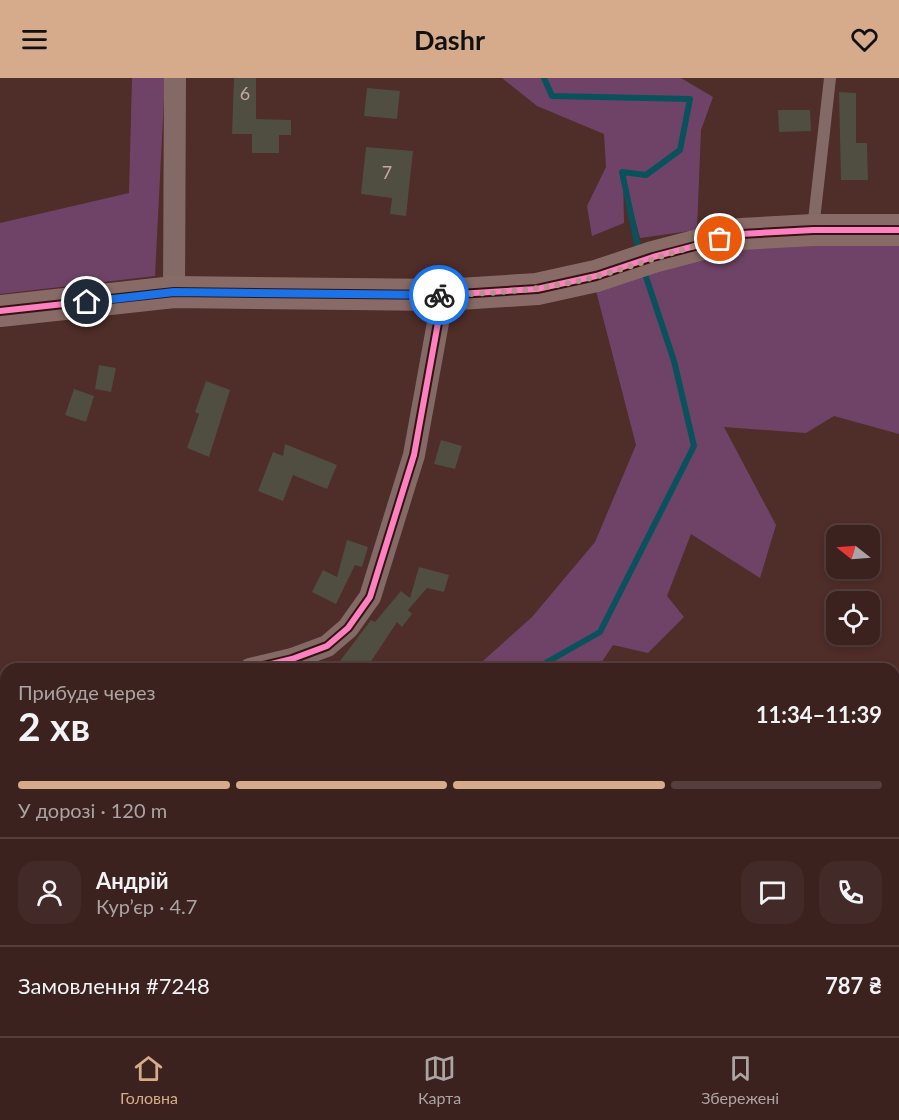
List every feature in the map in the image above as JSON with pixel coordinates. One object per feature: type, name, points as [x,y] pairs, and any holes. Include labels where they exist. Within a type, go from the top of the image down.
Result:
[{"type":"street","points":[[174,292],[175,78]]},
{"type":"street","points":[[0,311],[174,292],[443,295],[537,289],[596,276],[653,257],[741,234],[813,230],[899,230]]},
{"type":"street","points":[[278,663],[327,646],[348,628],[370,597],[414,455],[443,295]]},
{"type":"lane","points":[[813,230],[830,78]]},
{"type":"shaded area","points":[[132,78],[165,78],[155,276],[0,294],[0,223],[129,193]]},
{"type":"shaded area","points":[[502,78],[681,78],[713,97],[701,130],[697,230],[640,238],[623,175],[624,223],[592,236],[587,206],[606,167],[604,134],[537,106]]},
{"type":"shaded area","points":[[899,219],[899,434],[834,416],[806,433],[724,427],[776,525],[760,578],[691,534],[667,596],[684,617],[648,653],[613,645],[601,663],[481,663],[532,617],[595,542],[636,445],[595,287],[739,247]]},
{"type":"building","points":[[234,78],[256,78],[256,119],[291,120],[291,135],[279,135],[279,153],[252,153],[252,134],[232,134]]},
{"type":"building","points":[[367,88],[400,91],[397,119],[364,116]]},
{"type":"building","points":[[839,92],[856,93],[856,143],[867,143],[868,180],[841,180]]},
{"type":"building","points":[[778,110],[810,110],[811,131],[779,132]]},
{"type":"building","points":[[366,147],[413,151],[406,216],[390,214],[392,198],[361,194]]},
{"type":"building","points":[[99,365],[116,368],[111,392],[95,389]]},
{"type":"building","points":[[206,381],[230,390],[209,457],[187,448],[199,414],[195,412]]},
{"type":"building","points":[[74,389],[94,396],[86,422],[65,415]]},
{"type":"building","points":[[441,440],[462,446],[455,469],[434,464]]},
{"type":"building","points":[[285,444],[337,465],[327,489],[293,475],[283,501],[258,491],[273,452],[283,456]]},
{"type":"building","points":[[347,540],[368,547],[362,567],[355,565],[336,604],[312,592],[323,570],[337,577]]},
{"type":"building","points":[[419,567],[449,575],[444,592],[427,588],[408,610],[412,614],[402,627],[397,622],[370,663],[339,663],[371,620],[375,622],[401,591],[410,598]]},
{"type":"waterway","points":[[544,78],[552,96],[690,99],[680,150],[646,175],[622,172],[639,252]]},
{"type":"waterway","points":[[546,663],[600,632],[694,446],[674,361],[644,271]]},
{"type":"cycle path","points":[[0,311],[174,292],[443,295],[537,289],[596,276],[653,257],[741,234],[813,230],[899,230]]},
{"type":"cycle path","points":[[275,663],[327,646],[348,628],[370,597],[414,455],[443,295]]},
{"type":"way so far","points":[[439,295],[537,289],[596,276],[653,257],[720,239]]},
{"type":"route","points":[[87,302],[174,292],[439,295]]}]
